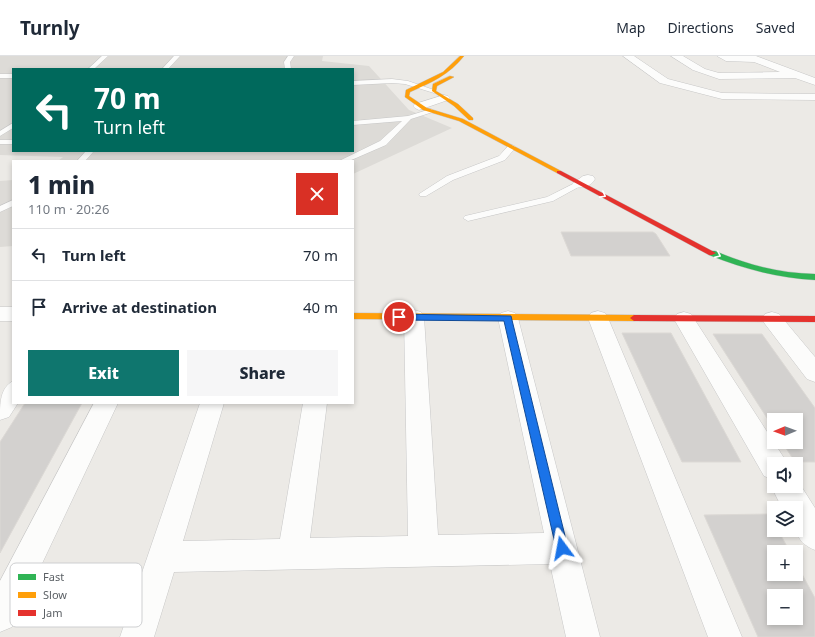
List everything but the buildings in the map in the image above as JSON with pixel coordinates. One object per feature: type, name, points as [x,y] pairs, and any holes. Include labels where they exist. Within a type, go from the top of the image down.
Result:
[{"type":"street","points":[[628,56],[664,81],[722,96],[815,97]]},
{"type":"street","points":[[676,56],[701,71],[715,75],[796,75]]},
{"type":"street","points":[[722,56],[726,58],[751,57],[815,82]]},
{"type":"street","points":[[465,60],[459,61],[446,73],[408,91],[407,96],[419,106],[445,116],[461,120],[512,147],[584,181],[635,202]]},
{"type":"street","points":[[465,60],[455,75],[435,86],[434,91],[456,105],[468,117],[584,181],[682,238],[722,257],[771,273],[804,278],[815,277]]},
{"type":"street","points":[[419,106],[444,98]]},
{"type":"street","points":[[445,116],[460,110]]},
{"type":"street","points":[[0,314],[12,314]]},
{"type":"street","points":[[354,316],[815,319]]},
{"type":"street","points":[[414,317],[424,551]]},
{"type":"street","points":[[508,318],[583,637]]},
{"type":"street","points":[[598,318],[725,637]]},
{"type":"street","points":[[684,318],[768,457]]},
{"type":"street","points":[[772,319],[815,373]]},
{"type":"street","points":[[0,410],[12,392]]},
{"type":"street","points":[[26,563],[106,404]]},
{"type":"street","points":[[142,622],[212,404]]},
{"type":"street","points":[[294,554],[314,404]]},
{"type":"street","points":[[789,493],[815,535]]},
{"type":"street","points":[[163,557],[562,548]]},
{"type":"street","points":[[0,615],[10,595]]},
{"type":"street","points":[[137,637],[140,627]]},
{"type":"lane","points":[[92,68],[105,56]]},
{"type":"lane","points":[[166,68],[176,56]]},
{"type":"lane","points":[[288,68],[286,62],[291,56]]},
{"type":"lane","points":[[0,76],[12,76]]},
{"type":"lane","points":[[354,83],[392,81],[406,82],[434,91]]},
{"type":"lane","points":[[354,123],[409,118],[431,111]]},
{"type":"lane","points":[[345,160],[383,143],[409,118]]},
{"type":"lane","points":[[0,134],[12,126]]},
{"type":"lane","points":[[0,142],[12,142]]},
{"type":"lane","points":[[423,194],[450,178],[502,158],[512,147]]},
{"type":"lane","points":[[82,160],[89,152]]},
{"type":"lane","points":[[468,218],[550,199],[584,181]]},
{"type":"lane","points":[[0,209],[12,203]]},
{"type":"shaded area","points":[[0,56],[323,56],[322,61],[369,66],[409,110],[452,128],[354,174],[354,160],[59,160],[63,157],[0,155]]},
{"type":"shaded area","points":[[12,180],[12,246],[0,247],[0,181]]},
{"type":"traffic: fast","points":[[712,253],[762,270],[788,275],[815,277]]},
{"type":"traffic: slow","points":[[462,56],[457,63],[444,73],[408,91],[407,96],[425,109],[461,120],[559,172]]},
{"type":"traffic: slow","points":[[452,77],[435,85],[434,91],[456,105],[471,119]]},
{"type":"traffic: slow","points":[[354,316],[634,318]]},
{"type":"traffic: jam","points":[[559,172],[712,253]]},
{"type":"traffic: jam","points":[[634,318],[815,319]]},
{"type":"route","points":[[399,317],[508,318],[562,548]]}]
